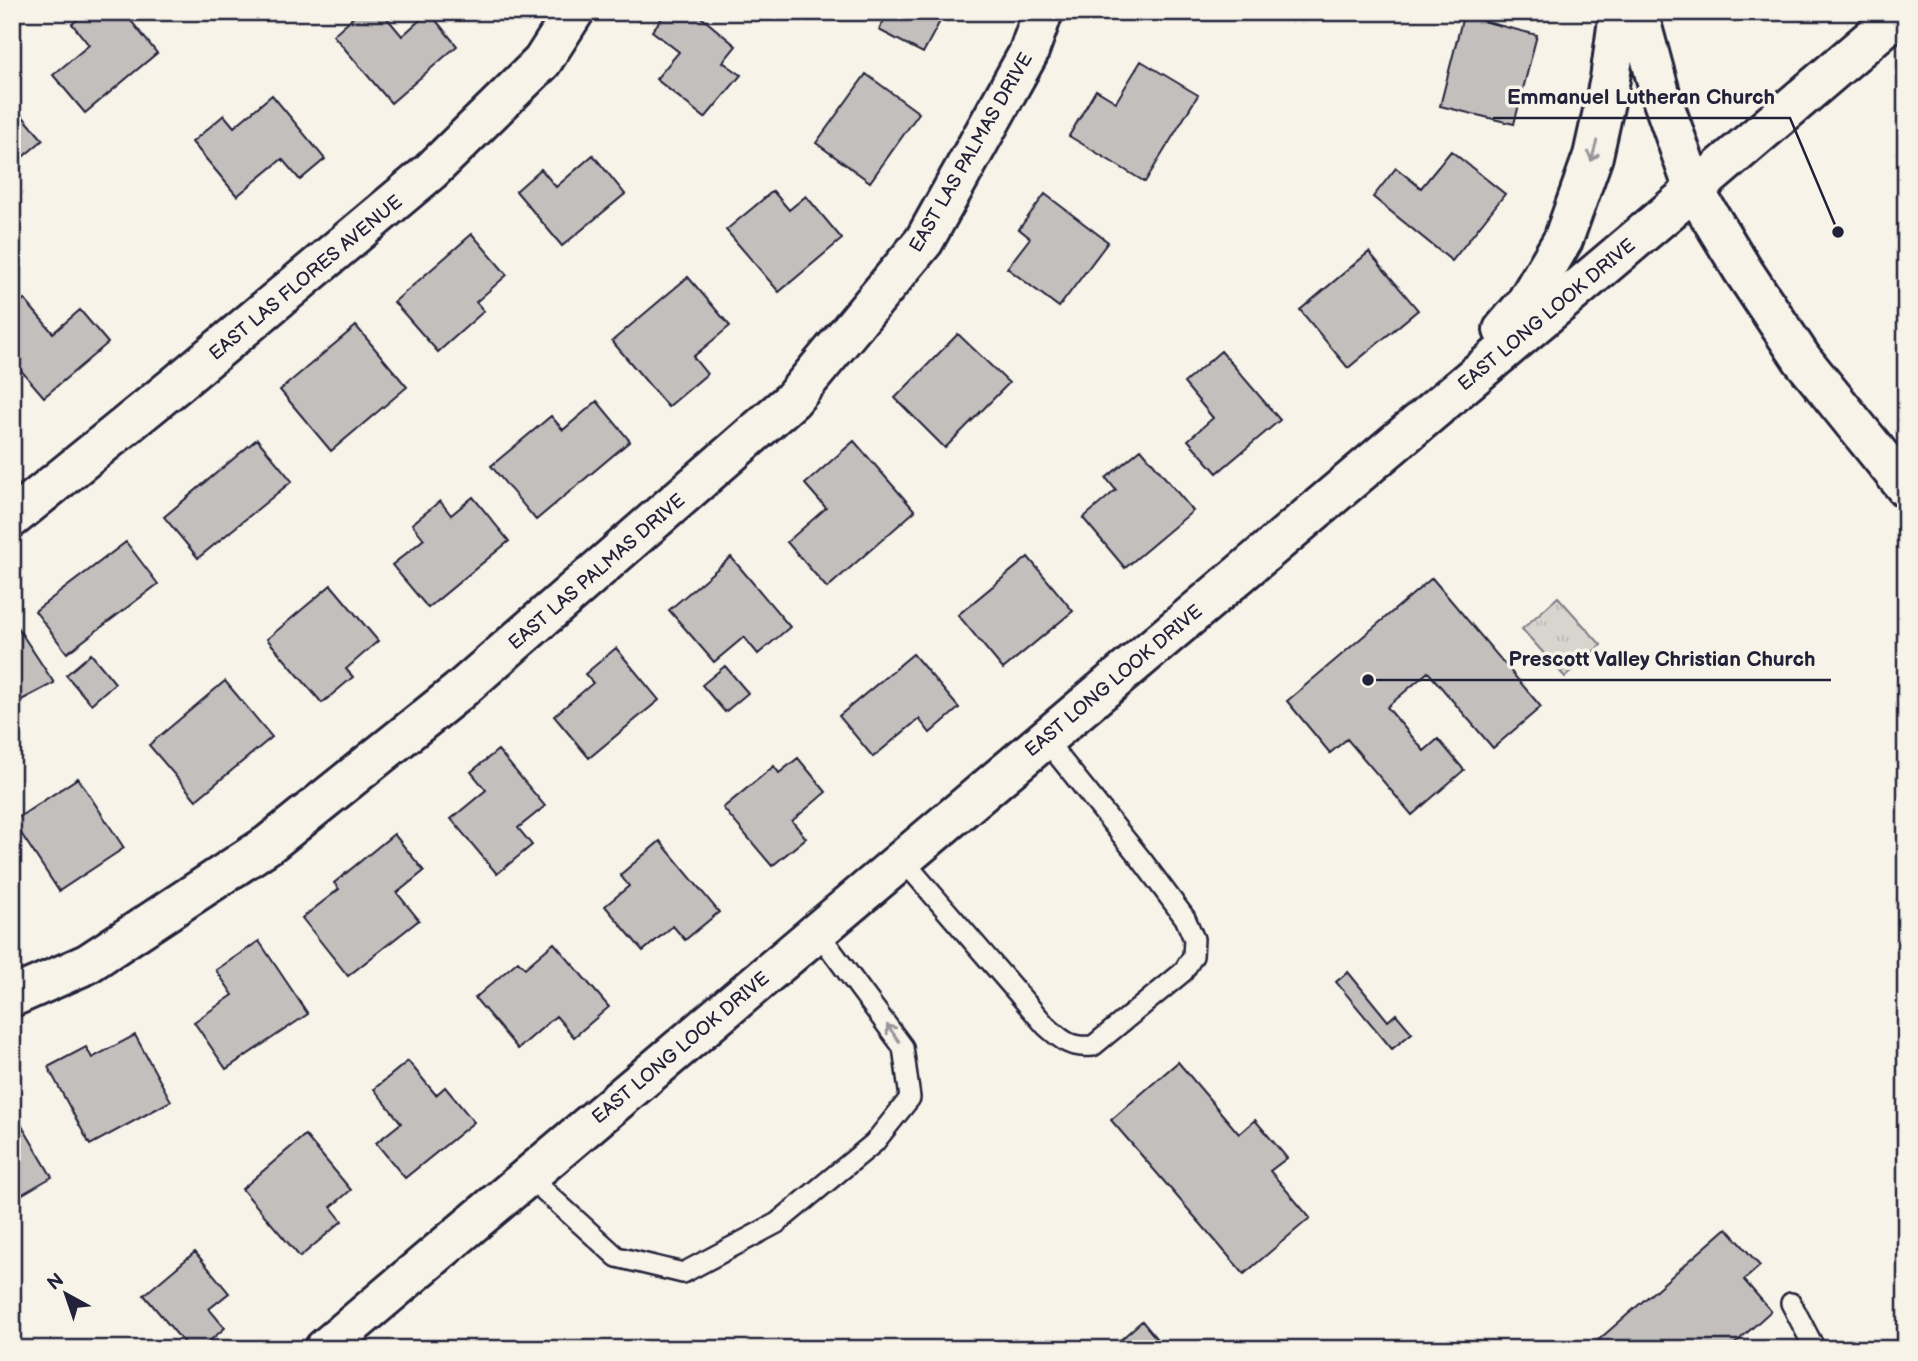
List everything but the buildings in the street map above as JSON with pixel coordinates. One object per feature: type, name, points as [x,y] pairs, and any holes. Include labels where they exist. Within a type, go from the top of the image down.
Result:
[{"type":"street","name":"EAST LAS FLORES AVENUE","points":[[12,518],[177,384],[430,171],[542,62],[574,12]]},
{"type":"street","name":"EAST LAS PALMAS DRIVE","points":[[12,997],[87,964],[269,844],[458,692],[792,400],[924,241],[1028,54],[1044,12]]},
{"type":"street","points":[[1448,396],[1525,303],[1563,240],[1593,156],[1610,79],[1619,12]]},
{"type":"street","points":[[1638,12],[1660,93],[1694,190],[1802,359],[1906,488]]},
{"type":"street","name":"EAST LONG LOOK DRIVE","points":[[324,1349],[1902,12]]},
{"type":"lane","points":[[902,859],[1046,1026],[1062,1040],[1077,1048],[1093,1046],[1183,972],[1193,956],[1194,948],[1194,939],[1185,918],[1044,738]]},
{"type":"lane","points":[[528,1176],[617,1257],[683,1273],[777,1223],[874,1143],[910,1098],[903,1047],[817,931]]},
{"type":"lane","points":[[1791,1303],[1815,1349]]},
{"type":"green space","points":[[1558,597],[1601,645],[1565,677],[1522,629]]},
{"type":"place","name":"Emmanuel Lutheran Church","points":[[1838,232]]},
{"type":"place","name":"Prescott Valley Christian Church","points":[[1368,680]]}]
